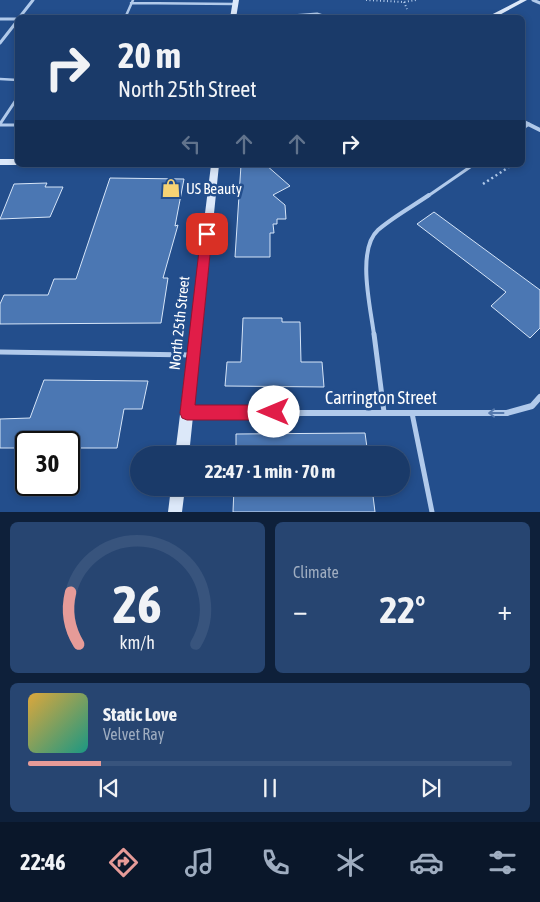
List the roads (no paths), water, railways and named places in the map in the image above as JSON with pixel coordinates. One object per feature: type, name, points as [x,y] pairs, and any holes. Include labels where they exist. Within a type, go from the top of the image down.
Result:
[{"type":"main road","points":[[494,15],[524,0]]},
{"type":"main road","points":[[233,15],[235,2]]},
{"type":"main road","points":[[0,162],[15,162]]},
{"type":"main road","name":"North 25th Street","points":[[183,446],[215,167]]},
{"type":"main road","points":[[175,512],[177,496]]},
{"type":"street","points":[[21,15],[33,0]]},
{"type":"street","points":[[533,0],[540,3]]},
{"type":"street","points":[[308,15],[323,14]]},
{"type":"street","points":[[0,19],[15,19]]},
{"type":"street","points":[[0,43],[15,23]]},
{"type":"street","points":[[525,122],[540,130]]},
{"type":"street","name":"Carrington Street","points":[[187,413],[507,413],[532,406],[540,397]]},
{"type":"lane","points":[[126,15],[132,2],[235,2]]},
{"type":"lane","points":[[0,80],[15,80]]},
{"type":"lane","points":[[0,125],[15,102]]},
{"type":"lane","points":[[525,127],[529,124]]},
{"type":"lane","points":[[0,125],[15,125]]},
{"type":"lane","points":[[384,412],[366,267],[369,246],[377,231],[470,167]]},
{"type":"lane","points":[[0,352],[193,355]]},
{"type":"lane","points":[[412,412],[432,512]]},
{"type":"place","name":"US Beauty","points":[[171,188]]}]
